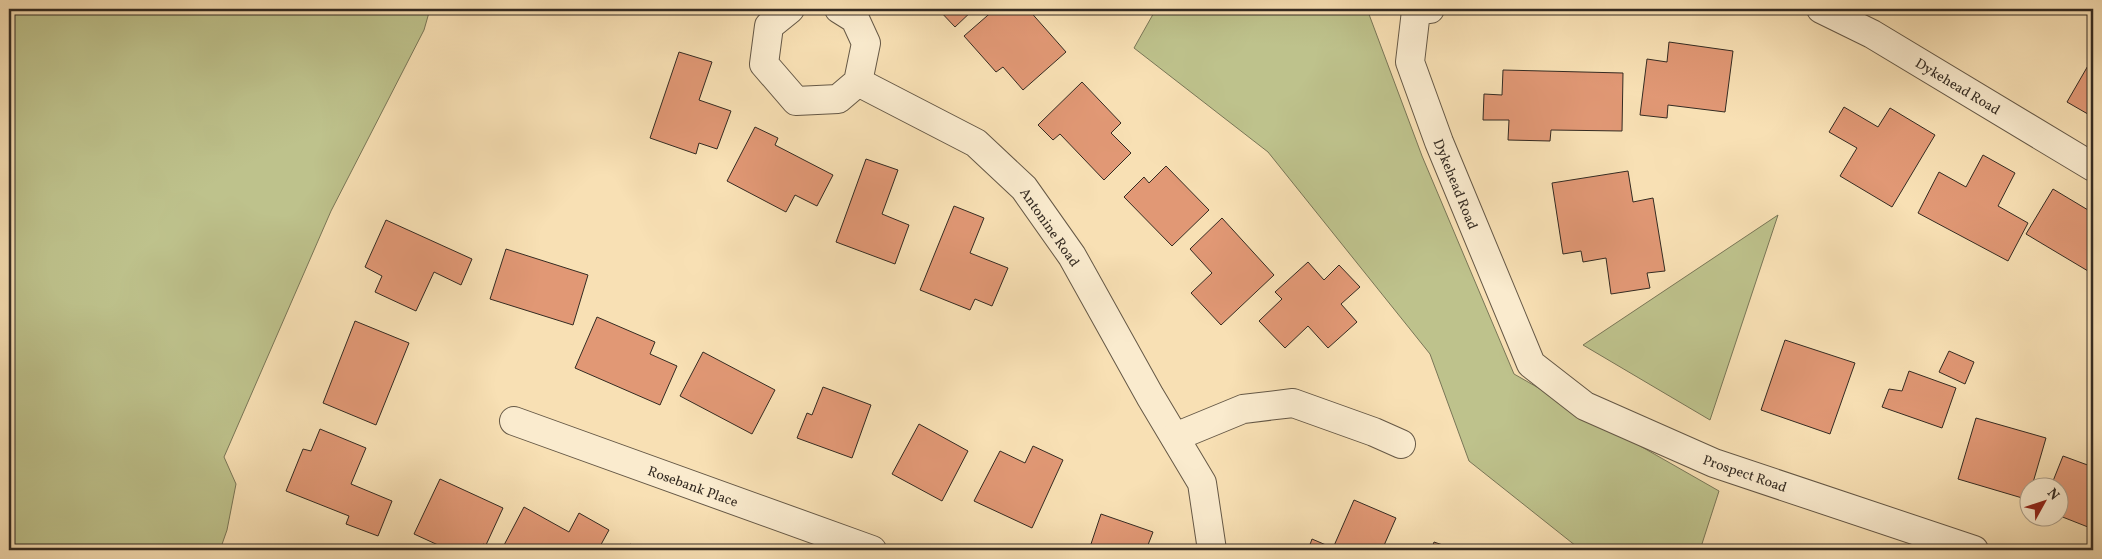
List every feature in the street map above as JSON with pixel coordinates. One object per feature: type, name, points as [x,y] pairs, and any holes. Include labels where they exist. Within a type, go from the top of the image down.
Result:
[{"type":"street","points":[[790,9],[770,26],[764,64],[796,101],[838,99],[858,82],[866,42],[855,19],[839,9]]},
{"type":"street","name":"Dykehead Road","points":[[1430,9],[1416,11],[1410,62],[1439,142],[1532,364]]},
{"type":"street","name":"Dykehead Road","points":[[1821,9],[1872,34],[2093,167]]},
{"type":"street","name":"Antonine Road","points":[[858,82],[976,143],[1024,188],[1072,256],[1174,438],[1202,483],[1212,550]]},
{"type":"street","name":"Prospect Road","points":[[1532,364],[1585,406],[1714,463],[1974,550]]},
{"type":"street","points":[[1174,438],[1243,409],[1293,403],[1374,432],[1401,444]]},
{"type":"street","name":"Rosebank Place","points":[[514,421],[872,550]]},
{"type":"green space","points":[[9,9],[430,9],[424,30],[331,211],[224,457],[236,484],[227,530],[220,550],[9,550]]},
{"type":"green space","points":[[1156,9],[1367,9],[1422,156],[1514,374],[1719,491],[1700,550],[1581,550],[1469,461],[1430,354],[1268,152],[1134,48]]},
{"type":"green space","points":[[1778,215],[1710,420],[1583,345]]},
{"type":"building","points":[[938,9],[974,9],[955,27]]},
{"type":"building","points":[[995,9],[1028,9],[1066,52],[1023,90],[1003,67],[996,72],[964,36]]},
{"type":"building","points":[[1669,42],[1733,51],[1725,112],[1668,105],[1667,118],[1640,115],[1647,59],[1667,62]]},
{"type":"building","points":[[679,52],[712,62],[699,100],[731,111],[717,149],[699,143],[696,154],[650,138]]},
{"type":"building","points":[[2093,57],[2093,117],[2067,102]]},
{"type":"building","points":[[1503,70],[1623,73],[1622,131],[1551,130],[1550,141],[1508,140],[1509,120],[1483,120],[1484,94],[1502,95]]},
{"type":"building","points":[[1082,82],[1121,123],[1111,133],[1131,153],[1104,180],[1060,134],[1053,140],[1038,125]]},
{"type":"building","points":[[1844,107],[1878,127],[1890,108],[1935,135],[1892,207],[1840,176],[1857,148],[1829,132]]},
{"type":"building","points":[[755,127],[778,138],[775,145],[833,175],[817,206],[795,195],[786,212],[727,181]]},
{"type":"building","points":[[1983,155],[2015,173],[1998,206],[2028,223],[2008,261],[1918,213],[1939,172],[1966,187]]},
{"type":"building","points":[[866,159],[898,170],[882,214],[909,225],[895,264],[836,242]]},
{"type":"building","points":[[1166,166],[1209,210],[1172,246],[1124,197],[1144,177],[1149,183]]},
{"type":"building","points":[[1628,171],[1633,202],[1653,198],[1665,271],[1647,273],[1650,288],[1611,294],[1606,258],[1583,262],[1581,251],[1563,254],[1552,183]]},
{"type":"building","points":[[2053,189],[2093,213],[2093,274],[2026,234]]},
{"type":"building","points":[[954,206],[984,218],[970,253],[1008,268],[992,306],[975,299],[970,310],[920,290]]},
{"type":"building","points":[[1222,218],[1274,275],[1221,325],[1191,293],[1212,273],[1190,249]]},
{"type":"building","points":[[386,220],[472,259],[461,285],[434,272],[416,311],[375,292],[382,276],[365,267]]},
{"type":"building","points":[[506,249],[588,275],[573,325],[490,299]]},
{"type":"building","points":[[1308,262],[1324,280],[1339,265],[1360,287],[1341,304],[1357,322],[1328,348],[1308,326],[1285,348],[1259,321],[1282,299],[1275,292]]},
{"type":"building","points":[[597,317],[655,342],[650,354],[677,366],[660,405],[575,368]]},
{"type":"building","points":[[355,321],[409,343],[376,425],[323,403]]},
{"type":"building","points":[[1785,340],[1855,363],[1830,434],[1761,410]]},
{"type":"building","points":[[1949,351],[1974,362],[1965,384],[1939,372]]},
{"type":"building","points":[[703,352],[775,390],[752,434],[680,396]]},
{"type":"building","points":[[1909,371],[1956,388],[1942,428],[1882,407],[1889,389],[1902,391]]},
{"type":"building","points":[[823,387],[871,405],[852,458],[797,438],[807,413],[812,415]]},
{"type":"building","points":[[1976,418],[2046,438],[2035,476],[2020,476],[2020,497],[1958,479]]},
{"type":"building","points":[[919,424],[968,451],[942,501],[892,474]]},
{"type":"building","points":[[320,429],[366,448],[351,484],[392,501],[378,536],[346,524],[349,516],[286,491],[303,449],[311,451]]},
{"type":"building","points":[[1033,446],[1063,460],[1032,528],[974,501],[1000,451],[1025,463]]},
{"type":"building","points":[[2063,456],[2093,467],[2093,529],[2070,520],[2070,476],[2055,476]]},
{"type":"building","points":[[440,479],[503,508],[486,545],[483,544],[480,550],[449,550],[414,534]]},
{"type":"building","points":[[1354,500],[1396,518],[1382,550],[1308,550],[1312,539],[1333,548]]},
{"type":"building","points":[[524,507],[569,532],[579,513],[609,530],[598,550],[510,550],[503,547]]},
{"type":"building","points":[[1101,514],[1153,532],[1146,550],[1089,550]]},
{"type":"building","points":[[1434,542],[1457,550],[1431,550]]},
{"type":"building","points":[[630,544],[640,550],[626,550]]}]
